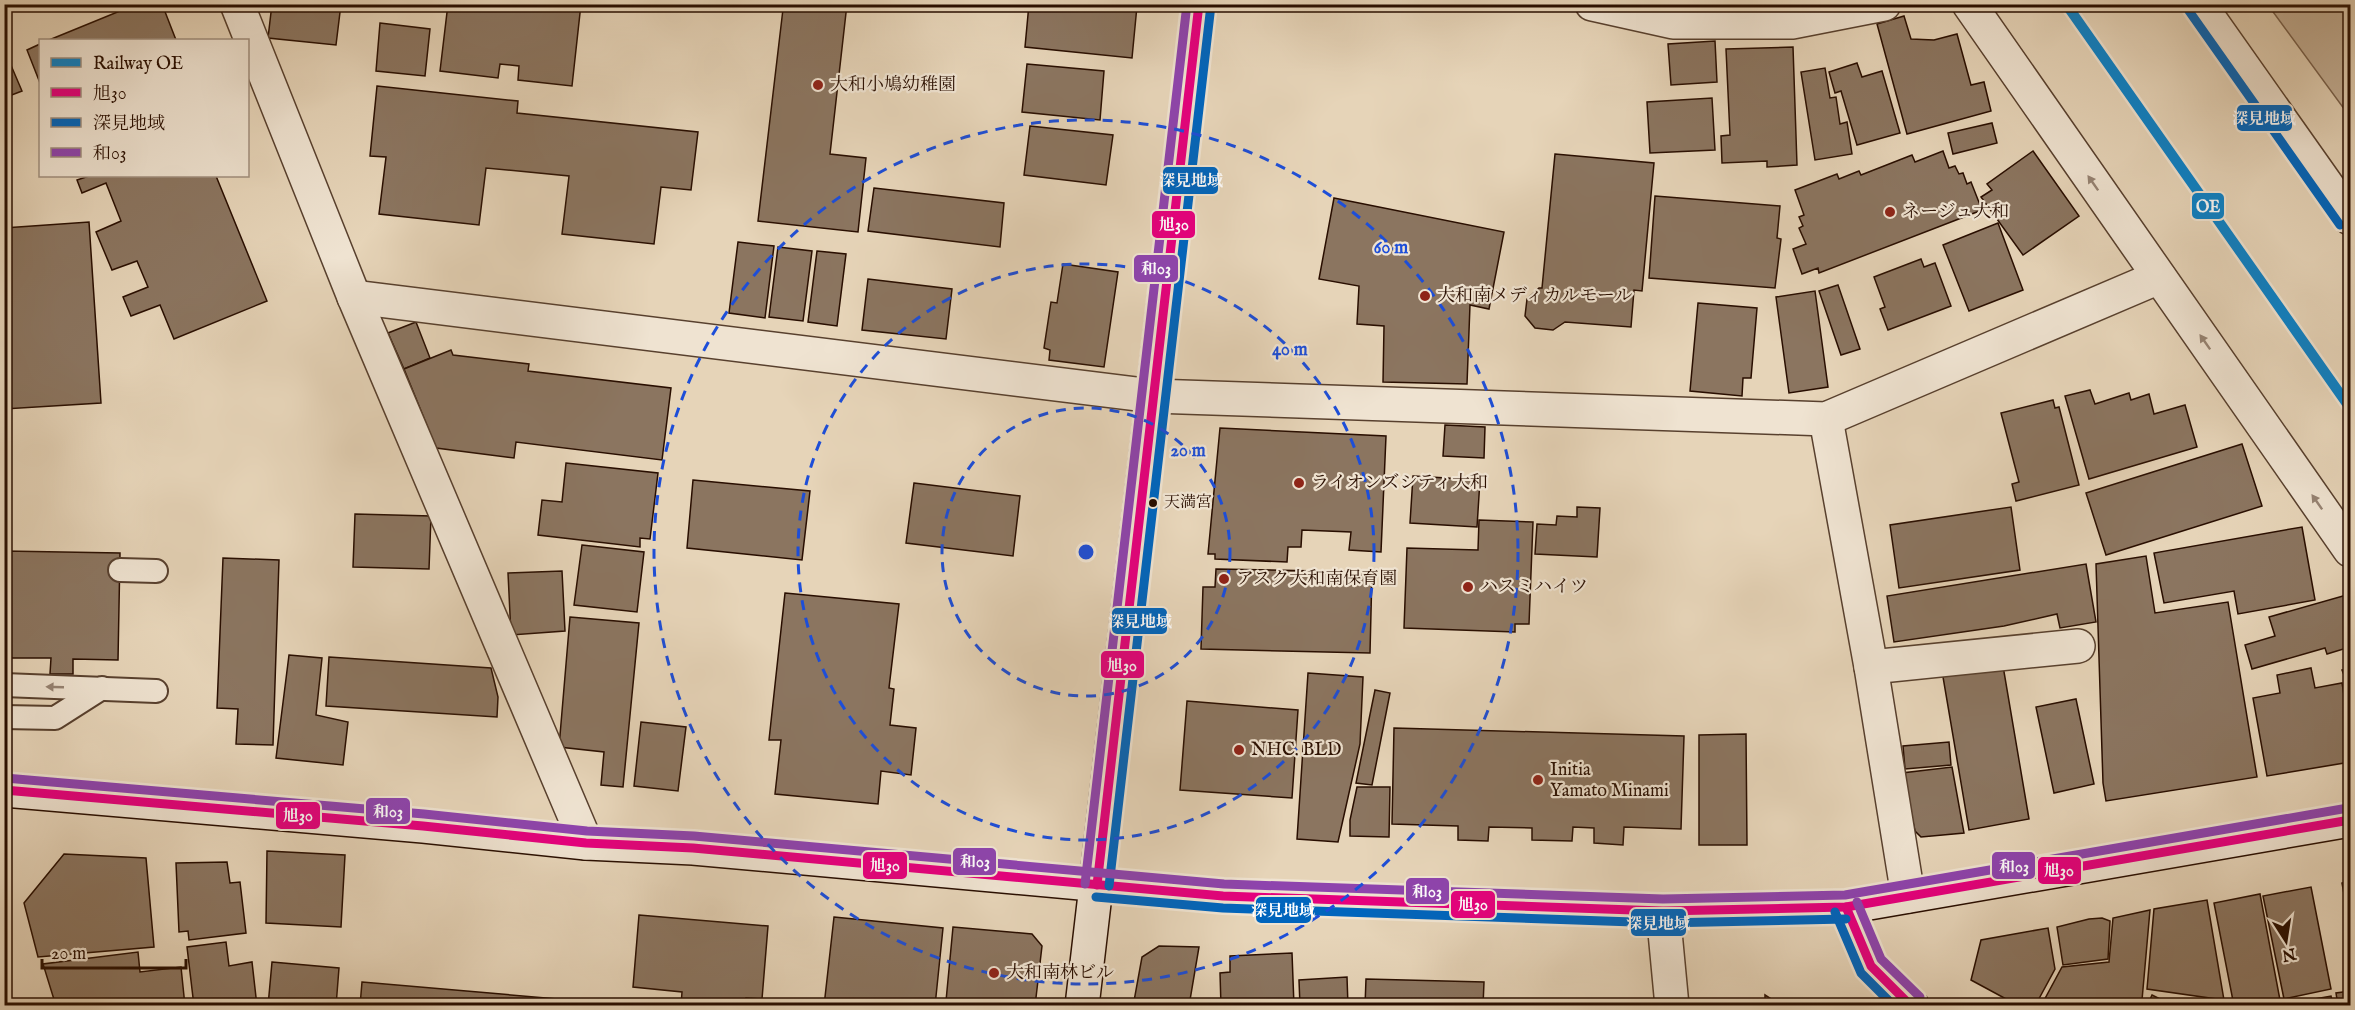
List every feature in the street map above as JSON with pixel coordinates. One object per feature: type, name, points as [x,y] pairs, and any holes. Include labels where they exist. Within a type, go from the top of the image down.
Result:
[{"type":"street","points":[[237,4],[354,297],[586,843]]},
{"type":"street","points":[[1082,1005],[1164,319],[1199,4]]},
{"type":"street","points":[[1592,4],[1673,22],[1792,22],[1884,4]]},
{"type":"street","points":[[1969,4],[2350,550]]},
{"type":"street","points":[[2199,4],[2350,218]]},
{"type":"street","points":[[354,297],[1153,396],[1826,419],[2159,277]]},
{"type":"street","points":[[1826,419],[1871,667],[1908,896]]},
{"type":"street","points":[[1871,667],[2078,646]]},
{"type":"street","points":[[4,790],[423,826],[586,843],[693,848],[1223,896],[1663,911],[1846,907],[2350,820]]},
{"type":"street","points":[[1846,907],[1871,966],[1912,1005]]},
{"type":"street","points":[[1663,911],[1672,1005]]},
{"type":"lane","points":[[120,570],[156,571]]},
{"type":"lane","points":[[4,685],[156,691]]},
{"type":"lane","points":[[4,717],[55,718],[102,688]]},
{"type":"shaded area","points":[[2268,5],[2350,5],[2350,117]]},
{"type":"building","points":[[4,4],[27,4],[7,12]]},
{"type":"building","points":[[137,4],[162,4],[176,39],[51,39]]},
{"type":"building","points":[[272,4],[341,4],[336,45],[268,38]]},
{"type":"building","points":[[448,4],[581,4],[572,86],[518,80],[519,66],[500,64],[498,78],[440,71]]},
{"type":"building","points":[[766,4],[847,4],[830,154],[866,158],[858,232],[758,221],[783,9],[766,7]]},
{"type":"building","points":[[1029,4],[1137,6],[1132,58],[1025,47]]},
{"type":"building","points":[[1904,16],[1911,39],[1934,40],[1957,34],[1971,85],[1984,82],[1991,111],[1907,134],[1877,24]]},
{"type":"building","points":[[380,23],[430,29],[425,76],[376,71]]},
{"type":"building","points":[[1715,41],[1717,82],[1671,85],[1668,44]]},
{"type":"building","points":[[39,44],[39,80],[27,50]]},
{"type":"building","points":[[1793,47],[1797,165],[1767,167],[1767,161],[1722,163],[1721,136],[1730,135],[1726,49]]},
{"type":"building","points":[[4,49],[22,91],[4,98]]},
{"type":"building","points":[[1857,63],[1862,77],[1882,71],[1900,133],[1857,145],[1841,91],[1835,93],[1829,72]]},
{"type":"building","points":[[1027,64],[1104,71],[1100,120],[1022,112]]},
{"type":"building","points":[[1825,68],[1830,98],[1836,97],[1840,124],[1847,122],[1852,154],[1815,160],[1801,72]]},
{"type":"building","points":[[377,86],[518,101],[517,113],[698,132],[691,190],[661,187],[654,244],[562,234],[569,176],[486,168],[479,225],[379,214],[386,157],[370,156]]},
{"type":"building","points":[[1712,98],[1715,150],[1650,153],[1647,102]]},
{"type":"building","points":[[1992,123],[1997,143],[1953,154],[1948,133]]},
{"type":"building","points":[[1030,126],[1113,135],[1106,185],[1024,175]]},
{"type":"building","name":"ネージュ大和","points":[[1943,151],[1949,168],[1955,166],[1959,174],[1963,173],[1967,184],[1971,182],[1982,210],[1819,273],[1818,268],[1802,274],[1793,249],[1806,244],[1799,228],[1803,226],[1799,217],[1804,215],[1795,190],[1837,174],[1839,179],[1859,171],[1861,175],[1912,155],[1915,162]]},
{"type":"building","points":[[2033,151],[2079,216],[2023,255],[1981,197],[1992,190],[1987,184]]},
{"type":"building","points":[[1555,154],[1654,163],[1642,291],[1634,290],[1631,327],[1565,322],[1553,330],[1535,328],[1525,316],[1527,299],[1542,288]]},
{"type":"building","points":[[86,177],[216,177],[267,301],[174,339],[160,305],[131,316],[123,297],[148,287],[137,261],[112,270],[96,232],[121,221],[106,183],[82,193],[77,180]]},
{"type":"building","points":[[874,188],[1004,203],[1000,247],[868,231]]},
{"type":"building","points":[[1655,196],[1780,206],[1777,238],[1781,239],[1775,288],[1649,278]]},
{"type":"building","name":"大和南メディカルモール","points":[[1334,198],[1504,232],[1489,309],[1470,305],[1467,384],[1383,382],[1384,326],[1357,324],[1359,286],[1319,279]]},
{"type":"building","points":[[89,222],[101,403],[4,409],[4,228]]},
{"type":"building","points":[[1998,223],[2023,290],[1969,311],[1943,245]]},
{"type":"building","points":[[738,242],[774,246],[765,318],[729,313]]},
{"type":"building","points":[[778,247],[812,251],[803,321],[769,317]]},
{"type":"building","points":[[817,251],[846,254],[837,326],[808,322]]},
{"type":"building","points":[[1921,259],[1924,267],[1935,263],[1951,306],[1888,330],[1880,309],[1885,307],[1874,277]]},
{"type":"building","points":[[1063,264],[1118,272],[1104,367],[1049,360],[1050,350],[1044,348],[1051,302],[1057,303]]},
{"type":"building","points":[[868,279],[952,289],[946,339],[862,330]]},
{"type":"building","points":[[1838,285],[1860,349],[1841,355],[1819,291]]},
{"type":"building","points":[[1815,291],[1828,387],[1789,393],[1776,297]]},
{"type":"building","points":[[1698,303],[1757,308],[1751,378],[1743,378],[1742,396],[1690,391]]},
{"type":"building","points":[[416,322],[430,358],[404,369],[388,333]]},
{"type":"building","points":[[451,350],[453,355],[529,364],[528,371],[671,388],[662,460],[516,442],[514,458],[436,448],[404,369]]},
{"type":"building","points":[[2090,390],[2095,404],[2129,393],[2131,400],[2149,394],[2154,414],[2185,405],[2197,447],[2089,479],[2065,396]]},
{"type":"building","points":[[2053,400],[2055,408],[2059,407],[2079,485],[2016,501],[2012,484],[2019,482],[2001,413]]},
{"type":"building","points":[[1445,425],[1485,427],[1484,458],[1443,456]]},
{"type":"building","name":"ライオンズシティ大和","points":[[1220,428],[1386,436],[1381,552],[1349,550],[1351,532],[1302,530],[1301,547],[1288,547],[1287,562],[1215,559],[1215,554],[1208,554]]},
{"type":"building","points":[[2242,444],[2262,506],[2106,555],[2086,493]]},
{"type":"building","points":[[566,463],[658,473],[650,539],[640,538],[640,547],[538,535],[542,500],[562,502]]},
{"type":"building","points":[[1413,476],[1480,480],[1477,527],[1410,523]]},
{"type":"building","points":[[693,480],[810,491],[802,560],[687,548]]},
{"type":"building","points":[[914,483],[1020,496],[1013,556],[906,543]]},
{"type":"building","points":[[1577,507],[1600,508],[1597,557],[1535,554],[1537,524],[1556,525],[1557,516],[1577,517]]},
{"type":"building","points":[[2011,507],[2020,570],[1899,588],[1890,525]]},
{"type":"building","points":[[355,514],[431,516],[429,569],[353,567]]},
{"type":"building","name":"ハスミハイツ","points":[[1479,520],[1533,522],[1529,624],[1515,624],[1515,632],[1404,628],[1407,548],[1478,550]]},
{"type":"building","points":[[2302,527],[2315,600],[2238,614],[2234,591],[2164,603],[2154,553]]},
{"type":"building","points":[[582,545],[644,552],[637,612],[574,605]]},
{"type":"building","points":[[4,551],[120,553],[118,660],[73,659],[73,674],[50,674],[51,658],[4,658]]},
{"type":"building","points":[[2146,556],[2155,613],[2228,602],[2257,777],[2106,801],[2103,783],[2096,564]]},
{"type":"building","points":[[223,558],[279,560],[273,745],[236,744],[238,709],[217,708]]},
{"type":"building","points":[[2086,564],[2096,622],[2060,628],[2057,614],[2004,626],[1894,642],[1887,596]]},
{"type":"building","points":[[1216,569],[1372,572],[1370,653],[1201,649],[1203,587],[1215,587]]},
{"type":"building","points":[[562,571],[565,631],[511,635],[508,573]]},
{"type":"building","points":[[785,593],[899,604],[889,688],[894,689],[890,725],[916,728],[911,775],[881,771],[878,804],[775,794],[781,740],[769,740]]},
{"type":"building","points":[[2350,594],[2350,647],[2327,654],[2325,648],[2252,669],[2245,645],[2275,636],[2269,617]]},
{"type":"building","points":[[570,617],[639,623],[623,787],[601,785],[604,752],[559,747]]},
{"type":"building","points":[[289,655],[322,658],[316,715],[348,722],[343,765],[276,758]]},
{"type":"building","points":[[329,657],[491,668],[498,697],[497,717],[326,706]]},
{"type":"building","points":[[2002,660],[2029,819],[1969,830],[1942,671]]},
{"type":"building","points":[[2311,668],[2315,688],[2342,683],[2350,733],[2350,762],[2267,776],[2253,698],[2280,693],[2277,675]]},
{"type":"building","points":[[2350,668],[2350,690],[2342,670]]},
{"type":"building","points":[[1308,673],[1363,677],[1360,744],[1338,842],[1297,839]]},
{"type":"building","points":[[1375,690],[1390,693],[1372,785],[1356,783]]},
{"type":"building","points":[[2076,699],[2094,784],[2054,793],[2036,707]]},
{"type":"building","name":"NHC. BLD","points":[[1187,701],[1298,710],[1292,798],[1180,790]]},
{"type":"building","points":[[641,722],[686,727],[678,791],[634,786]]},
{"type":"building","name":"Initia Yamato Minami","points":[[1394,728],[1684,736],[1681,829],[1624,827],[1623,845],[1594,843],[1594,828],[1573,827],[1572,841],[1532,840],[1532,828],[1489,827],[1488,841],[1458,840],[1458,826],[1392,824]]},
{"type":"building","points":[[1746,734],[1747,845],[1699,845],[1699,735]]},
{"type":"building","points":[[1949,742],[1951,765],[1905,769],[1903,746]]},
{"type":"building","points":[[1952,767],[1964,833],[1921,837],[1915,831],[1902,773]]},
{"type":"building","points":[[1357,787],[1390,787],[1389,837],[1350,836],[1350,820]]},
{"type":"building","points":[[267,851],[345,855],[341,927],[266,923]]},
{"type":"building","points":[[64,854],[146,858],[154,947],[38,957],[24,903]]},
{"type":"building","points":[[227,862],[230,883],[240,882],[246,933],[189,940],[188,931],[179,932],[176,863]]},
{"type":"building","points":[[2350,881],[2350,927],[2342,883]]},
{"type":"building","points":[[2311,887],[2331,989],[2284,999],[2263,896]]},
{"type":"building","points":[[2260,894],[2280,1000],[2253,1006],[2234,1006],[2214,903]]},
{"type":"building","points":[[2207,900],[2224,1000],[2147,989],[2154,909]]},
{"type":"building","points":[[2150,910],[2140,1006],[2041,1006],[2062,967],[2109,962],[2113,918]]},
{"type":"building","points":[[639,915],[768,926],[762,999],[746,998],[745,1006],[681,1006],[682,992],[633,987]]},
{"type":"building","points":[[834,917],[943,928],[935,1006],[824,1006]]},
{"type":"building","points":[[2102,918],[2110,921],[2108,959],[2063,965],[2057,927]]},
{"type":"building","name":"大和南林ビル","points":[[953,927],[1032,934],[1042,946],[1035,1006],[986,1006],[946,1001]]},
{"type":"building","points":[[2048,928],[2055,969],[2035,1006],[2019,1006],[1971,980],[1981,940]]},
{"type":"building","points":[[226,942],[229,966],[252,962],[257,1006],[194,1006],[187,947]]},
{"type":"building","points":[[1159,946],[1199,947],[1189,1006],[1134,1001],[1142,957]]},
{"type":"building","points":[[138,952],[140,972],[181,967],[185,1006],[56,1006],[43,964]]},
{"type":"building","points":[[1292,953],[1294,1006],[1221,1006],[1220,973],[1230,972],[1230,956]]},
{"type":"building","points":[[272,962],[339,968],[336,1006],[268,1006]]},
{"type":"building","points":[[1347,977],[1348,1006],[1300,1006],[1299,980]]},
{"type":"building","points":[[1366,979],[1484,982],[1483,1006],[1365,1006]]},
{"type":"building","points":[[362,982],[616,1004],[360,1006]]},
{"type":"building","points":[[2350,991],[2350,1006],[2338,1006],[2336,993]]},
{"type":"building","points":[[1765,995],[1782,1006],[1765,1006]]},
{"type":"building","points":[[2152,995],[2174,1006],[2147,1006]]},
{"type":"building","points":[[2331,996],[2333,1006],[2274,1006]]},
{"type":"rail line","name":"OE","points":[[2066,4],[2350,408]]},
{"type":"transit line","name":"和03","points":[[1085,884],[1187,4]]},
{"type":"transit line","name":"旭30","points":[[1097,885],[1199,4]]},
{"type":"transit line","name":"深見地域","points":[[1109,886],[1211,5]]},
{"type":"transit line","name":"深見地域","points":[[2189,11],[2340,225]]},
{"type":"transit line","name":"和03","points":[[5,778],[424,814],[587,831],[694,836],[1224,884],[1663,899],[1845,895],[2348,808]]},
{"type":"transit line","name":"旭30","points":[[4,790],[423,826],[586,843],[693,848],[1223,896],[1663,911],[1846,907],[2350,820]]},
{"type":"transit line","name":"深見地域","points":[[1096,897],[1223,908],[1663,923],[1846,919]]},
{"type":"transit line","name":"和03","points":[[1857,902],[1881,959],[1920,997]]},
{"type":"transit line","name":"旭30","points":[[1846,907],[1871,966],[1911,1006]]},
{"type":"transit line","name":"深見地域","points":[[1835,912],[1861,973],[1894,1006]]},
{"type":"place","name":"大和小鳩幼稚園","points":[[818,85]]},
{"type":"place","name":"ネージュ大和","points":[[1890,212]]},
{"type":"place","name":"大和南メディカルモール","points":[[1425,296]]},
{"type":"place","name":"ライオンズシティ大和","points":[[1299,483]]},
{"type":"place","name":"天満宮","points":[[1153,503]]},
{"type":"place","name":"アスク大和南保育園","points":[[1224,579]]},
{"type":"place","name":"ハスミハイツ","points":[[1468,587]]},
{"type":"place","name":"NHC. BLD","points":[[1239,750]]},
{"type":"place","name":"Initia Yamato Minami","points":[[1538,780]]},
{"type":"place","name":"大和南林ビル","points":[[994,973]]}]
